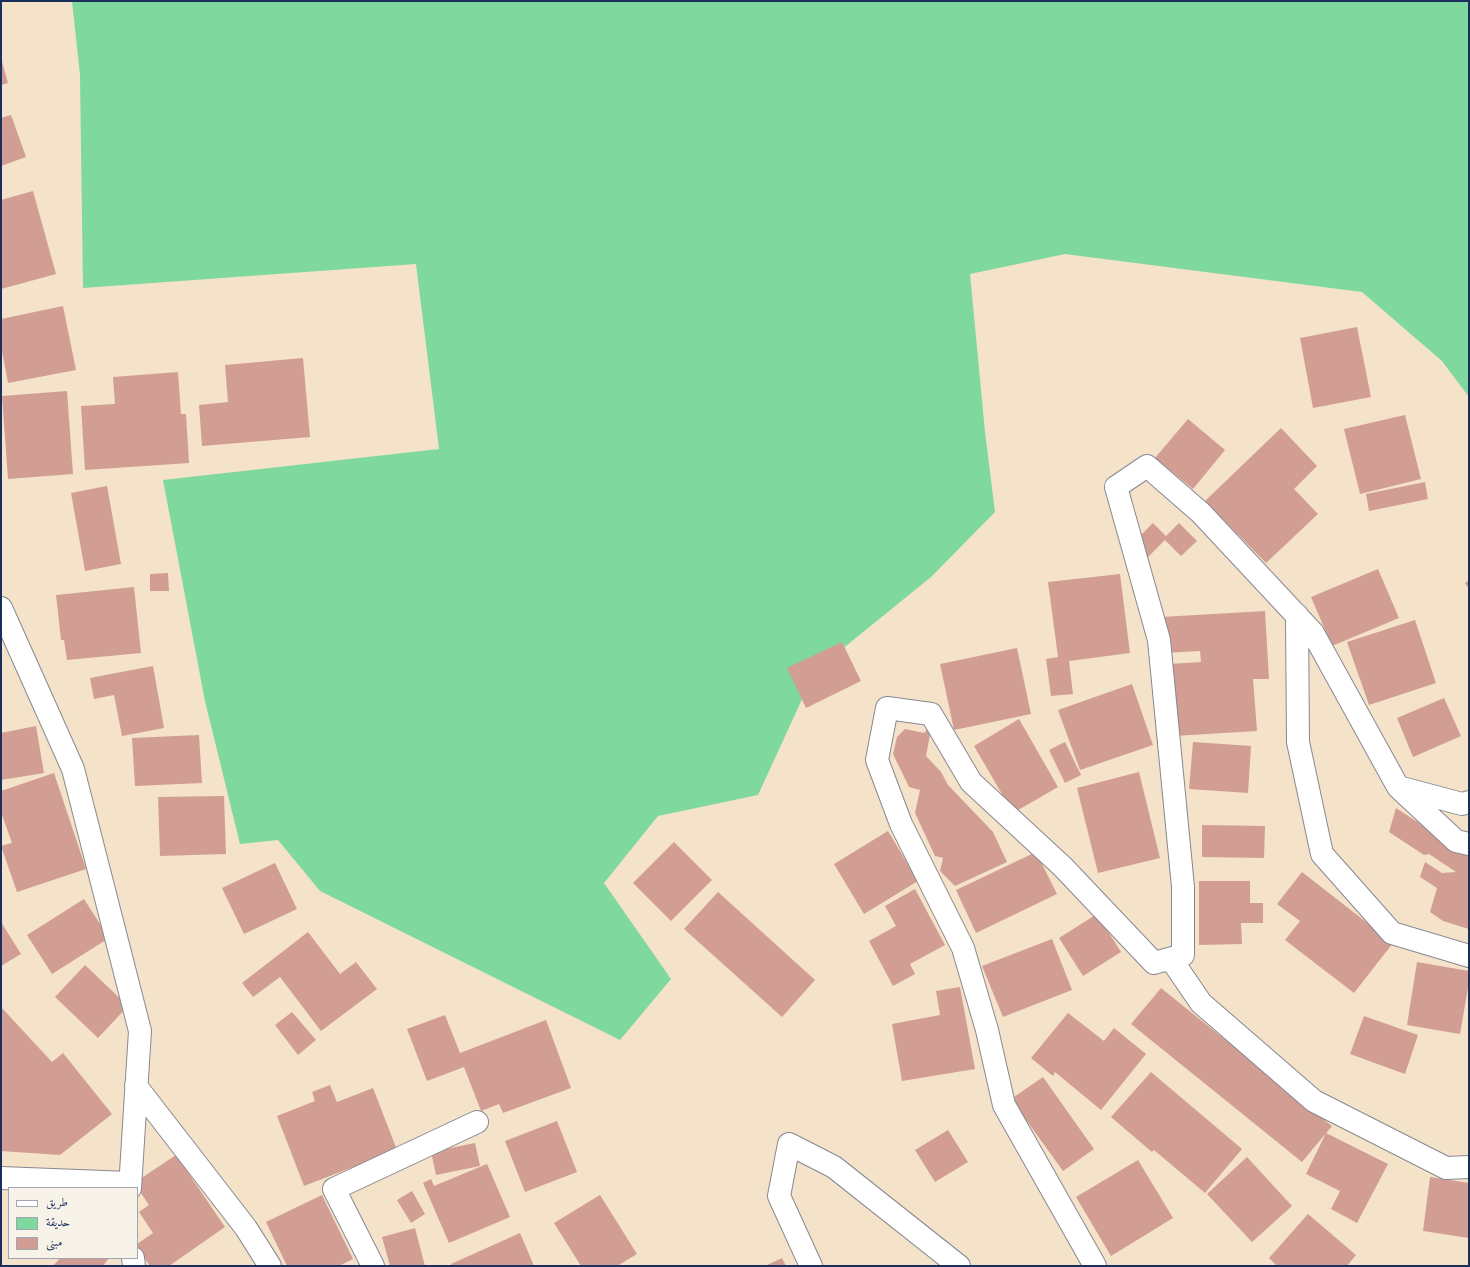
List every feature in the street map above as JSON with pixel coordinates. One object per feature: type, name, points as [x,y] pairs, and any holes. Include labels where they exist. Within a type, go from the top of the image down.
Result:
[{"type":"street","points":[[1095,1266],[1004,1105],[987,1030],[963,948],[901,824],[877,760],[887,708],[931,714],[970,782],[1063,867],[1154,963],[1183,955],[1183,887],[1159,640],[1116,486],[1147,466],[1201,512],[1313,633],[1398,787],[1456,841],[1469,844]]},
{"type":"street","points":[[1,608],[74,769],[140,1031],[129,1185],[1,1178]]},
{"type":"street","points":[[1297,615],[1298,742],[1322,854],[1392,933],[1469,956]]},
{"type":"street","points":[[1398,787],[1462,804],[1469,802]]},
{"type":"street","points":[[1171,958],[1201,1003],[1314,1101],[1446,1168],[1469,1167]]},
{"type":"street","points":[[136,1086],[246,1228],[270,1266]]},
{"type":"street","points":[[373,1266],[334,1189],[477,1122]]},
{"type":"street","points":[[811,1266],[779,1196],[789,1144],[834,1167],[959,1266]]},
{"type":"green space","points":[[72,1],[1469,1],[1469,397],[1442,361],[1362,292],[1065,254],[970,274],[985,432],[995,512],[931,577],[815,671],[758,795],[658,816],[604,883],[671,979],[620,1040],[320,891],[278,840],[240,844],[205,701],[163,480],[439,449],[416,264],[83,288],[80,75]]},
{"type":"building","points":[[1,58],[8,83],[1,85]]},
{"type":"building","points":[[11,115],[26,157],[1,166],[1,118]]},
{"type":"building","points":[[33,191],[56,274],[1,289],[1,200]]},
{"type":"building","points":[[63,306],[76,370],[8,383],[1,346],[1,319]]},
{"type":"building","points":[[1357,327],[1371,397],[1313,408],[1300,338]]},
{"type":"building","points":[[303,358],[310,437],[202,446],[199,405],[228,402],[225,365]]},
{"type":"building","points":[[178,372],[181,414],[186,414],[189,463],[85,470],[81,406],[115,404],[113,377]]},
{"type":"building","points":[[67,391],[73,474],[8,479],[2,396]]},
{"type":"building","points":[[1405,415],[1421,479],[1360,494],[1344,429]]},
{"type":"building","points":[[1188,419],[1225,450],[1193,489],[1155,458]]},
{"type":"building","points":[[1281,428],[1317,466],[1294,489],[1318,514],[1266,563],[1205,501]]},
{"type":"building","points":[[1425,482],[1428,499],[1369,511],[1366,494]]},
{"type":"building","points":[[107,486],[121,564],[85,571],[71,493]]},
{"type":"building","points":[[1153,523],[1166,536],[1179,523],[1197,541],[1181,556],[1165,540],[1148,557],[1134,542]]},
{"type":"building","points":[[1378,569],[1399,618],[1332,646],[1311,597]]},
{"type":"building","points":[[168,573],[169,591],[150,591],[150,574]]},
{"type":"building","points":[[1120,574],[1130,653],[1069,661],[1073,694],[1051,696],[1046,659],[1058,657],[1048,582]]},
{"type":"building","points":[[1469,580],[1469,589],[1465,583]]},
{"type":"building","points":[[134,587],[141,653],[67,660],[64,640],[61,640],[56,595]]},
{"type":"building","points":[[1265,611],[1269,679],[1253,679],[1257,731],[1174,736],[1169,664],[1201,662],[1200,651],[1164,653],[1161,617]]},
{"type":"building","points":[[1415,620],[1436,683],[1369,705],[1347,642]]},
{"type":"building","points":[[842,642],[861,681],[806,708],[787,668]]},
{"type":"building","points":[[1017,648],[1031,714],[954,730],[940,664]]},
{"type":"building","points":[[153,666],[164,728],[122,736],[114,695],[94,699],[90,678]]},
{"type":"building","points":[[1132,684],[1153,745],[1080,770],[1058,710]]},
{"type":"building","points":[[1444,698],[1461,736],[1413,757],[1397,718]]},
{"type":"building","points":[[1019,719],[1058,787],[1013,813],[974,746]]},
{"type":"building","points":[[932,724],[926,756],[941,772],[948,785],[993,832],[1007,862],[955,886],[940,871],[943,858],[935,856],[915,813],[920,790],[909,787],[893,754],[897,737],[905,729],[924,733]]},
{"type":"building","points":[[36,726],[44,773],[1,780],[1,733]]},
{"type":"building","points":[[199,735],[202,783],[135,786],[132,738]]},
{"type":"building","points":[[1065,742],[1081,775],[1065,783],[1049,750]]},
{"type":"building","points":[[1193,742],[1251,746],[1248,793],[1189,789]]},
{"type":"building","points":[[1139,772],[1160,858],[1098,873],[1077,788]]},
{"type":"building","points":[[54,773],[86,869],[17,892],[1,846],[12,843],[1,812],[1,791]]},
{"type":"building","points":[[224,796],[226,854],[160,856],[158,797]]},
{"type":"building","points":[[1396,808],[1468,855],[1469,929],[1443,921],[1430,912],[1437,888],[1420,877],[1425,862],[1442,873],[1456,872],[1429,854],[1424,855],[1389,832]]},
{"type":"building","points":[[1202,825],[1265,826],[1264,858],[1202,857]]},
{"type":"building","points":[[888,831],[918,881],[864,914],[834,864]]},
{"type":"building","points":[[674,842],[712,880],[671,921],[633,883]]},
{"type":"building","points":[[1036,852],[1057,894],[976,933],[956,890]]},
{"type":"building","points":[[275,863],[297,909],[244,934],[222,888]]},
{"type":"building","points":[[1302,872],[1393,943],[1354,993],[1285,940],[1300,921],[1277,904]]},
{"type":"building","points":[[1199,881],[1250,881],[1250,903],[1263,903],[1263,923],[1241,923],[1242,944],[1199,945]]},
{"type":"building","points":[[915,889],[945,945],[910,964],[915,974],[893,986],[869,941],[896,926],[885,906]]},
{"type":"building","points":[[718,892],[815,980],[782,1017],[684,929]]},
{"type":"building","points":[[84,899],[109,938],[52,974],[27,935]]},
{"type":"building","points":[[1097,914],[1121,952],[1083,976],[1059,938]]},
{"type":"building","points":[[1,922],[21,954],[1,966]]},
{"type":"building","points":[[308,932],[340,974],[356,962],[377,989],[321,1031],[280,977],[253,997],[242,983]]},
{"type":"building","points":[[1052,939],[1072,990],[1003,1017],[982,966]]},
{"type":"building","points":[[1417,962],[1469,971],[1469,982],[1460,1034],[1407,1025]]},
{"type":"building","points":[[85,965],[128,1006],[98,1038],[55,997]]},
{"type":"building","points":[[960,987],[975,1069],[902,1081],[892,1024],[940,1015],[936,991]]},
{"type":"building","points":[[1161,988],[1332,1126],[1302,1162],[1131,1024]]},
{"type":"building","points":[[1,1007],[52,1062],[63,1053],[112,1114],[60,1155],[1,1151]]},
{"type":"building","points":[[292,1012],[316,1040],[298,1055],[275,1025]]},
{"type":"building","points":[[1068,1013],[1104,1041],[1114,1028],[1146,1054],[1101,1110],[1055,1072],[1053,1076],[1031,1058]]},
{"type":"building","points":[[445,1015],[460,1053],[546,1020],[571,1088],[503,1113],[499,1104],[481,1111],[464,1067],[427,1081],[407,1029]]},
{"type":"building","points":[[1364,1016],[1418,1035],[1405,1074],[1350,1054]]},
{"type":"building","points":[[1151,1072],[1242,1149],[1205,1193],[1154,1150],[1152,1152],[1111,1117]]},
{"type":"building","points":[[1043,1077],[1094,1149],[1063,1171],[1011,1099]]},
{"type":"building","points":[[330,1085],[337,1102],[373,1088],[397,1150],[304,1186],[277,1116],[315,1101],[312,1092]]},
{"type":"building","points":[[557,1121],[577,1172],[525,1192],[505,1141]]},
{"type":"building","points":[[948,1130],[968,1162],[935,1182],[915,1150]]},
{"type":"building","points":[[1326,1133],[1388,1164],[1357,1223],[1331,1209],[1340,1191],[1306,1174]]},
{"type":"building","points":[[475,1143],[480,1166],[436,1175],[431,1152]]},
{"type":"building","points":[[176,1155],[225,1227],[169,1266],[150,1266],[138,1248],[138,1243],[153,1233],[139,1212],[149,1205],[134,1183]]},
{"type":"building","points":[[1247,1157],[1292,1206],[1252,1242],[1207,1194]]},
{"type":"building","points":[[1138,1160],[1173,1218],[1111,1256],[1076,1197]]},
{"type":"building","points":[[487,1164],[510,1217],[449,1243],[423,1183],[431,1179],[434,1186]]},
{"type":"building","points":[[1430,1177],[1469,1183],[1469,1238],[1423,1231]]},
{"type":"building","points":[[412,1191],[425,1214],[411,1223],[397,1200]]},
{"type":"building","points":[[322,1195],[353,1259],[339,1266],[287,1266],[266,1222]]},
{"type":"building","points":[[600,1195],[637,1254],[617,1266],[581,1266],[554,1223]]},
{"type":"building","points":[[1308,1214],[1356,1255],[1347,1266],[1277,1266],[1269,1258]]},
{"type":"building","points":[[415,1228],[425,1266],[390,1266],[382,1237]]},
{"type":"building","points":[[520,1233],[534,1266],[452,1266],[451,1264]]},
{"type":"building","points":[[782,1258],[786,1266],[765,1266]]},
{"type":"building","points":[[59,1259],[108,1259],[103,1266],[53,1266]]}]
